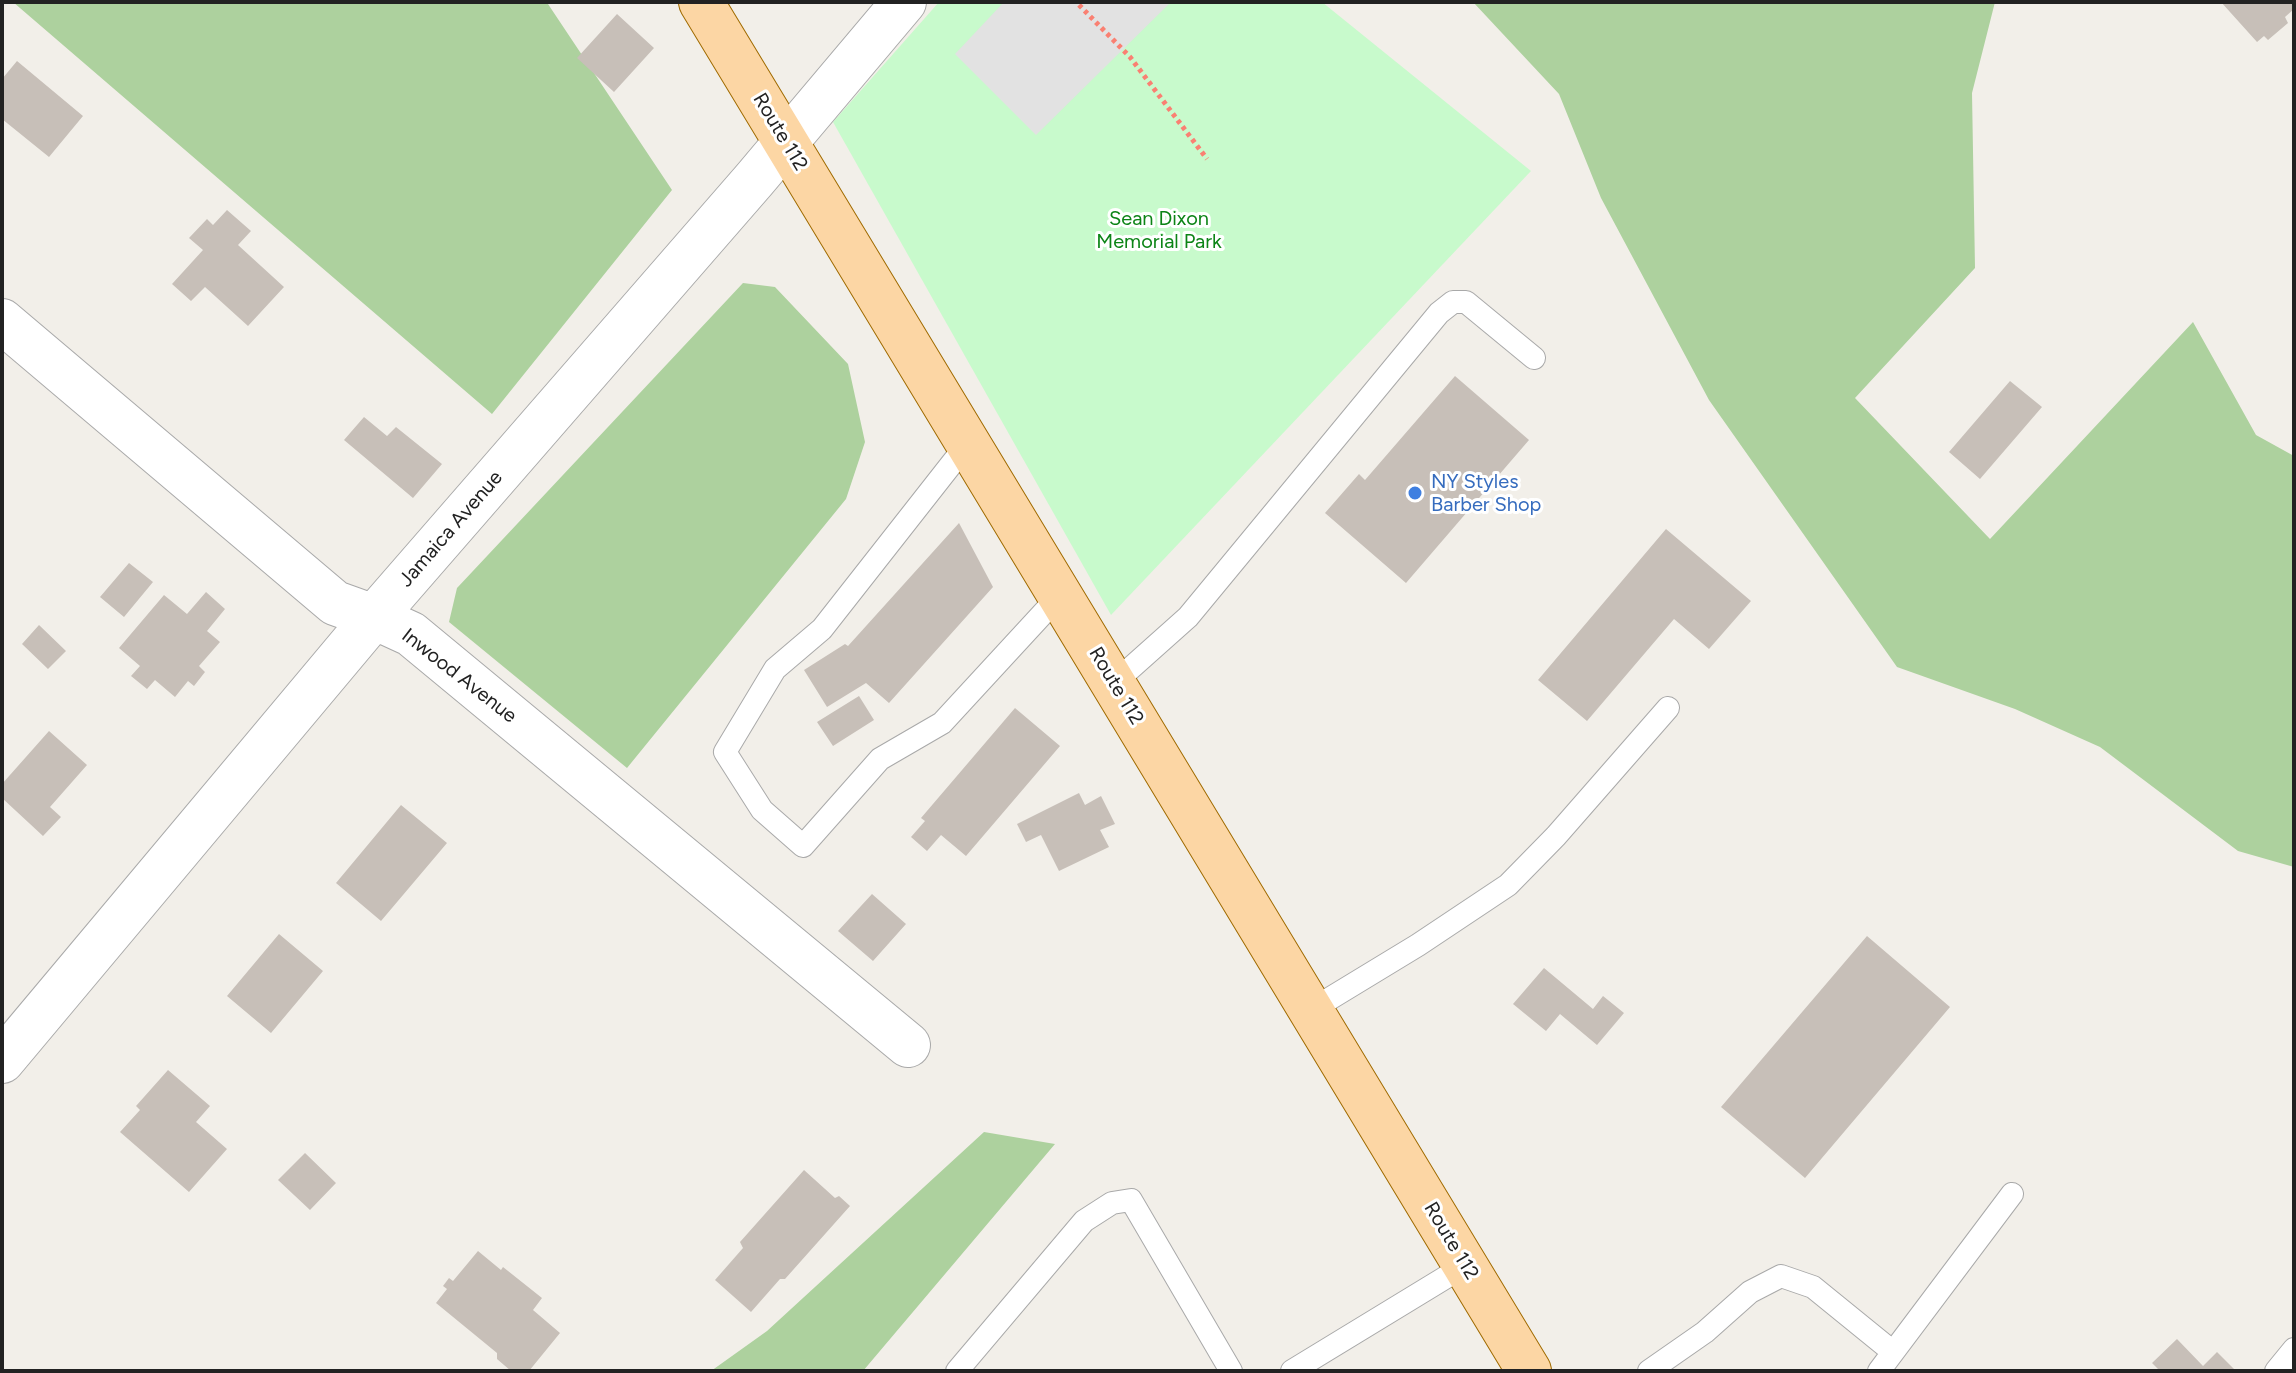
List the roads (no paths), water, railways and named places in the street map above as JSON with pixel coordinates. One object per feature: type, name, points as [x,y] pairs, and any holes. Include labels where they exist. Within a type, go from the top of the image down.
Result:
[{"type":"main road","name":"Route 112","points":[[701,2],[1529,1371]]},
{"type":"street","name":"Jamaica Avenue","points":[[2,1061],[374,617],[754,180],[904,2]]},
{"type":"street","name":"Inwood Avenue","points":[[2,321],[335,603],[411,634],[908,1045]]},
{"type":"lane","points":[[1114,683],[1188,617],[1429,325],[1453,302],[1466,302],[1534,358]]},
{"type":"lane","points":[[968,443],[822,629],[775,669],[725,752],[762,810],[803,846],[880,759],[942,723],[1060,595]]},
{"type":"lane","points":[[1311,1010],[1418,945],[1508,885],[1556,836],[1668,708]]},
{"type":"lane","points":[[1879,1371],[2012,1194]]},
{"type":"lane","points":[[957,1371],[1084,1221],[1112,1203],[1131,1200],[1231,1371]]},
{"type":"lane","points":[[1292,1371],[1466,1265]]},
{"type":"lane","points":[[1649,1371],[1705,1332],[1750,1292],[1781,1276],[1813,1287],[1893,1352]]},
{"type":"lane","points":[[2276,1371],[2294,1349]]},
{"type":"place","name":"NY Styles Barber Shop","points":[[1415,493]]},
{"type":"park label","name":"Sean Dixon Memorial Park","points":[[1159,230]]}]
